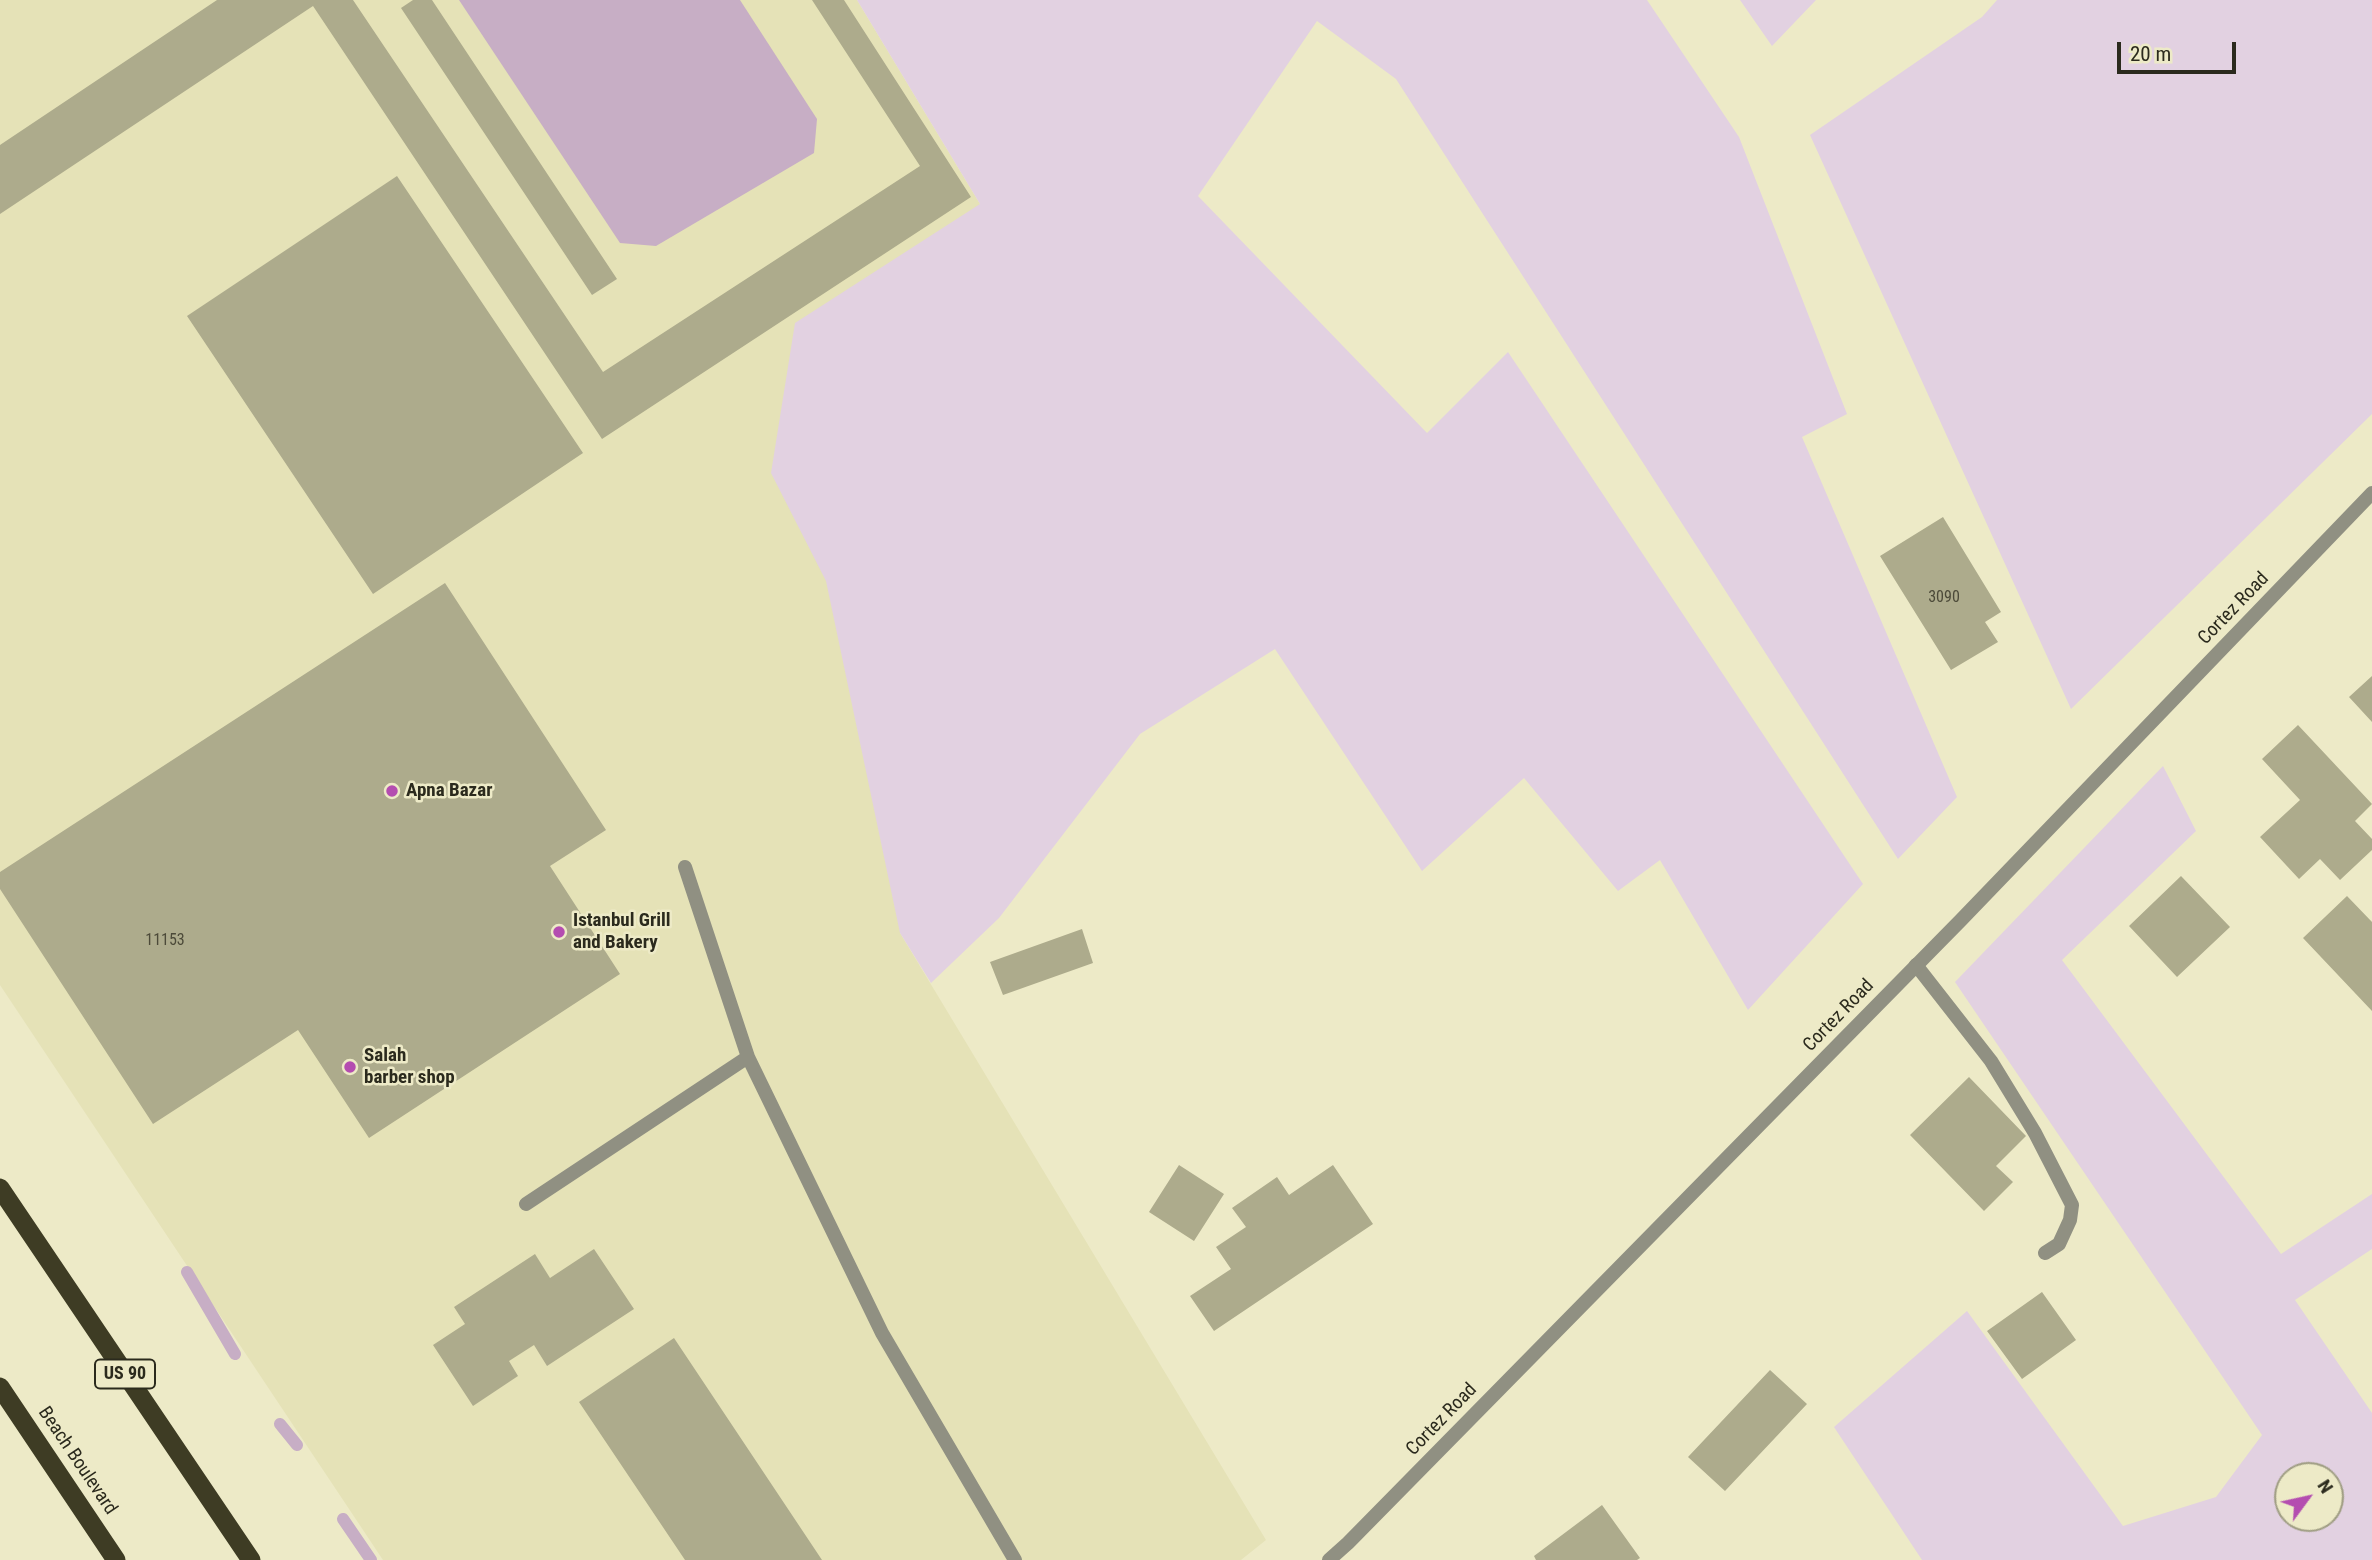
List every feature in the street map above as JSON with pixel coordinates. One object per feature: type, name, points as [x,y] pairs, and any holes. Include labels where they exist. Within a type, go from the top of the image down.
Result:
[{"type":"highway","name":"US 90","points":[[0,1188],[251,1560]]},
{"type":"highway","name":"Beach Boulevard","points":[[0,1387],[117,1560]]},
{"type":"street","name":"Cortez Road","points":[[1329,1560],[1348,1544],[1916,965],[2372,493]]},
{"type":"street","points":[[685,867],[748,1057],[882,1333],[1015,1560]]},
{"type":"street","points":[[1916,965],[1992,1061],[2035,1133],[2072,1205],[2070,1220],[2059,1244],[2045,1253]]},
{"type":"street","points":[[526,1204],[748,1057]]},
{"type":"shaded area","points":[[0,0],[857,0],[980,204],[900,933],[1266,1540],[1241,1560],[383,1560],[0,985]]},
{"type":"shaded area","points":[[459,0],[740,0],[817,119],[814,153],[656,246],[620,243]]},
{"type":"shaded area","points":[[857,0],[1647,0],[1739,137],[1847,414],[1802,437],[1957,797],[1898,859],[1396,79],[1317,21],[1198,196],[1427,433],[1508,352],[1863,884],[1748,1010],[1660,860],[1618,891],[1524,778],[1422,871],[1275,649],[1140,734],[999,918],[931,983],[900,933],[826,581],[771,473],[795,323],[980,204]]},
{"type":"shaded area","points":[[1740,0],[1816,0],[1772,46]]},
{"type":"shaded area","points":[[1997,0],[2372,0],[2372,414],[2071,709],[1810,135],[1982,17]]},
{"type":"shaded area","points":[[2163,766],[2196,831],[2062,960],[2281,1254],[2372,1194],[2372,1249],[2295,1300],[2372,1413],[2372,1560],[1922,1560],[1834,1427],[1967,1311],[2123,1526],[2216,1497],[2262,1435],[1955,982]]},
{"type":"building","points":[[217,0],[353,0],[603,372],[920,166],[812,0],[844,0],[971,197],[602,439],[313,6],[0,214],[0,145]]},
{"type":"building","points":[[413,0],[432,0],[617,279],[592,295],[401,8]]},
{"type":"building","points":[[397,176],[583,453],[373,594],[187,316]]},
{"type":"building","points":[[1943,517],[2001,612],[1985,622],[1998,642],[1951,670],[1880,556]]},
{"type":"building","points":[[445,583],[606,830],[550,866],[620,974],[369,1138],[298,1030],[153,1124],[0,889],[0,872]]},
{"type":"building","points":[[2372,676],[2372,722],[2349,697]]},
{"type":"building","points":[[2298,725],[2372,804],[2355,821],[2372,839],[2372,850],[2340,880],[2320,859],[2299,879],[2260,837],[2300,800],[2262,759]]},
{"type":"building","points":[[2181,876],[2230,927],[2177,977],[2129,926]]},
{"type":"building","points":[[2347,896],[2372,922],[2372,1011],[2303,938]]},
{"type":"building","points":[[1082,929],[1093,963],[1003,995],[990,962]]},
{"type":"building","points":[[1969,1077],[2026,1136],[1996,1166],[2013,1182],[1984,1211],[1910,1135]]},
{"type":"building","points":[[1179,1165],[1224,1194],[1194,1241],[1149,1212]]},
{"type":"building","points":[[1333,1165],[1373,1224],[1214,1331],[1190,1296],[1231,1269],[1216,1247],[1246,1227],[1232,1208],[1277,1177],[1289,1195]]},
{"type":"building","points":[[594,1249],[634,1309],[547,1366],[534,1345],[509,1361],[518,1376],[473,1406],[433,1345],[465,1324],[454,1307],[535,1254],[550,1278]]},
{"type":"building","points":[[2042,1292],[2076,1340],[2022,1379],[1987,1331]]},
{"type":"building","points":[[674,1338],[822,1560],[685,1560],[579,1402]]},
{"type":"building","points":[[1770,1370],[1807,1404],[1725,1491],[1688,1457]]},
{"type":"building","points":[[1602,1505],[1640,1558],[1536,1560],[1534,1556]]},
{"type":"waterway","points":[[187,1272],[235,1354]]},
{"type":"waterway","points":[[280,1424],[297,1445]]},
{"type":"waterway","points":[[343,1519],[371,1560]]},
{"type":"place","name":"Apna Bazar","points":[[392,791]]},
{"type":"place","name":"Istanbul Grill and Bakery","points":[[559,932]]},
{"type":"place","name":"Salah barber shop","points":[[350,1067]]}]
